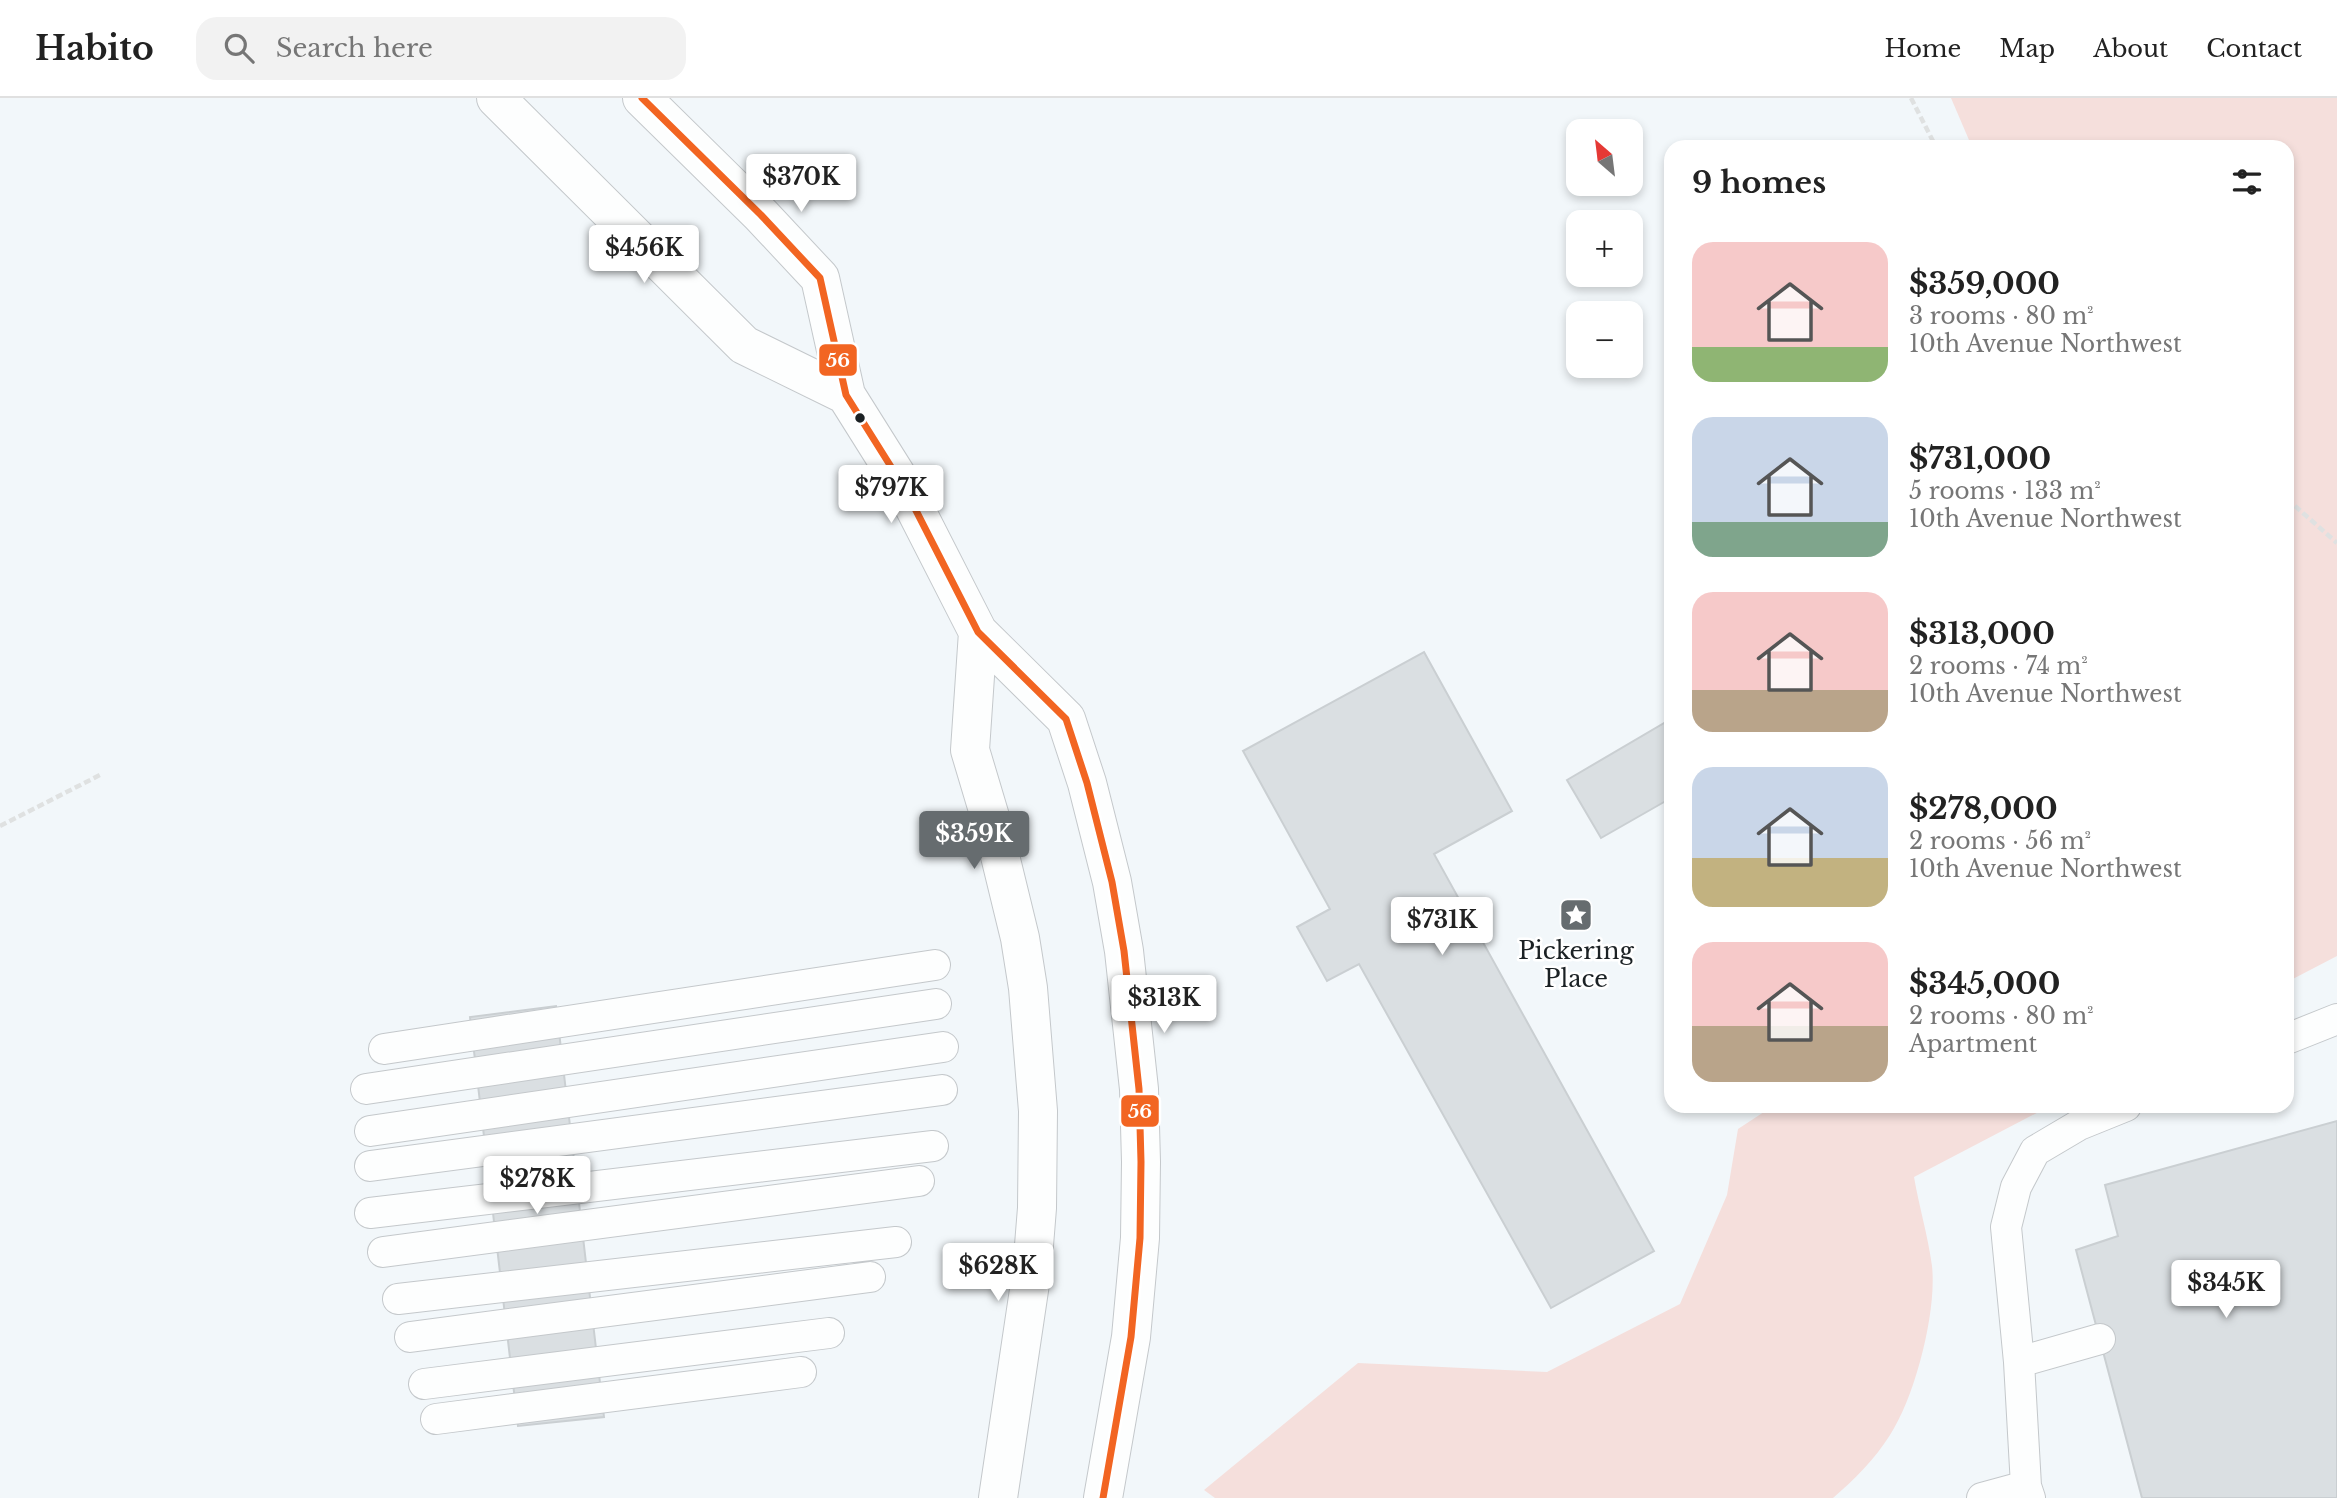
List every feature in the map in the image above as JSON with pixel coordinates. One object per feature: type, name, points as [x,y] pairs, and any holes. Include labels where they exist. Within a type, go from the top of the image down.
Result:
[{"type":"street","points":[[496,98],[744,345],[846,394]]},
{"type":"street","points":[[642,98],[761,215],[820,278],[846,394],[922,519],[978,632],[1066,719],[1087,783],[1112,883],[1124,951],[1139,1089],[1140,1238],[1131,1337],[1103,1498]]},
{"type":"street","points":[[978,632],[970,750],[997,839],[1020,938],[1038,1111],[1037,1208],[1032,1270],[998,1498]]},
{"type":"lane","points":[[384,1049],[935,965]]},
{"type":"lane","points":[[366,1088],[936,1004]]},
{"type":"lane","points":[[2294,1037],[2337,1019]]},
{"type":"lane","points":[[370,1131],[943,1047]]},
{"type":"lane","points":[[370,1166],[942,1090]]},
{"type":"lane","points":[[1982,1498],[2028,1492],[2020,1362],[2006,1227],[2016,1187],[2035,1151],[2079,1125],[2109,1113]]},
{"type":"lane","points":[[370,1213],[933,1146]]},
{"type":"lane","points":[[383,1252],[919,1181]]},
{"type":"lane","points":[[398,1298],[896,1242]]},
{"type":"lane","points":[[410,1337],[870,1277]]},
{"type":"lane","points":[[424,1384],[830,1334]]},
{"type":"lane","points":[[2020,1362],[2100,1339]]},
{"type":"lane","points":[[436,1419],[801,1372]]},
{"type":"path","points":[[1911,98],[1932,140]]},
{"type":"path","points":[[2294,505],[2337,543]]},
{"type":"path","points":[[0,826],[100,775]]},
{"type":"shaded area","points":[[1951,98],[2337,98],[2337,956],[2294,978],[2294,140],[1969,140]]},
{"type":"shaded area","points":[[1762,1113],[2037,1113],[1914,1177],[1932,1266],[1933,1285],[1928,1330],[1922,1354],[1908,1399],[1890,1435],[1864,1469],[1833,1498],[1215,1498],[1204,1490],[1358,1363],[1547,1372],[1680,1304],[1727,1195],[1738,1129]]},
{"type":"building","points":[[1424,652],[1512,811],[1434,854],[1654,1251],[1551,1308],[1359,964],[1327,981],[1297,927],[1330,909],[1243,751]]},
{"type":"building","points":[[1664,723],[1664,802],[1601,838],[1567,780]]},
{"type":"building","points":[[556,1006],[604,1417],[518,1426],[470,1017]]},
{"type":"building","points":[[2337,1121],[2337,1498],[2142,1498],[2076,1250],[2118,1236],[2105,1185]]},
{"type":"transit line","name":"56","points":[[642,98],[761,215],[820,278],[846,395],[905,489],[978,632],[1066,719],[1087,783],[1112,882],[1124,951],[1139,1089],[1140,1238],[1131,1337],[1103,1498]]},
{"type":"place","name":"Pickering Place","points":[[1576,915]]}]
